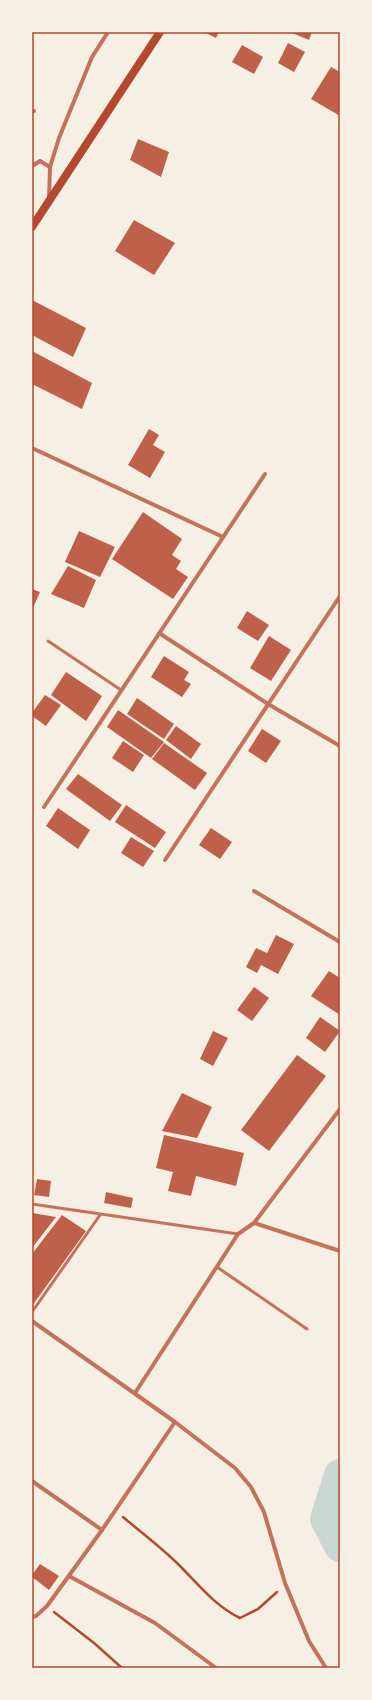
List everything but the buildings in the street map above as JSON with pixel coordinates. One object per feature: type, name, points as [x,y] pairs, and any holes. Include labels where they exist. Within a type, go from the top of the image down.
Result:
[{"type":"main road","points":[[32,227],[160,32]]},
{"type":"street","points":[[49,200],[50,167],[59,138],[92,57],[108,32]]},
{"type":"street","points":[[32,166],[40,161],[50,167]]},
{"type":"street","points":[[32,448],[223,537]]},
{"type":"street","points":[[44,807],[265,474]]},
{"type":"street","points":[[165,860],[340,596]]},
{"type":"street","points":[[159,633],[268,704],[340,746]]},
{"type":"street","points":[[254,891],[340,942]]},
{"type":"street","points":[[135,1393],[238,1234],[254,1223],[340,1108]]},
{"type":"street","points":[[254,1223],[340,1251]]},
{"type":"street","points":[[32,1321],[135,1393],[235,1468],[251,1487],[264,1512],[285,1583],[309,1641],[326,1668]]},
{"type":"street","points":[[32,1617],[36,1616],[47,1606],[69,1576],[175,1422]]},
{"type":"street","points":[[32,1481],[102,1530]]},
{"type":"street","points":[[69,1576],[155,1623],[216,1668]]},
{"type":"lane","points":[[48,641],[121,690]]},
{"type":"lane","points":[[32,1204],[238,1234]]},
{"type":"lane","points":[[32,1312],[100,1215]]},
{"type":"lane","points":[[217,1267],[307,1329]]},
{"type":"path","points":[[115,1510],[179,1565],[205,1593],[229,1613],[240,1618],[258,1609],[285,1583]]},
{"type":"path","points":[[47,1606],[94,1643],[122,1668]]},
{"type":"waterway","points":[[340,1475],[326,1519],[340,1546]]}]
